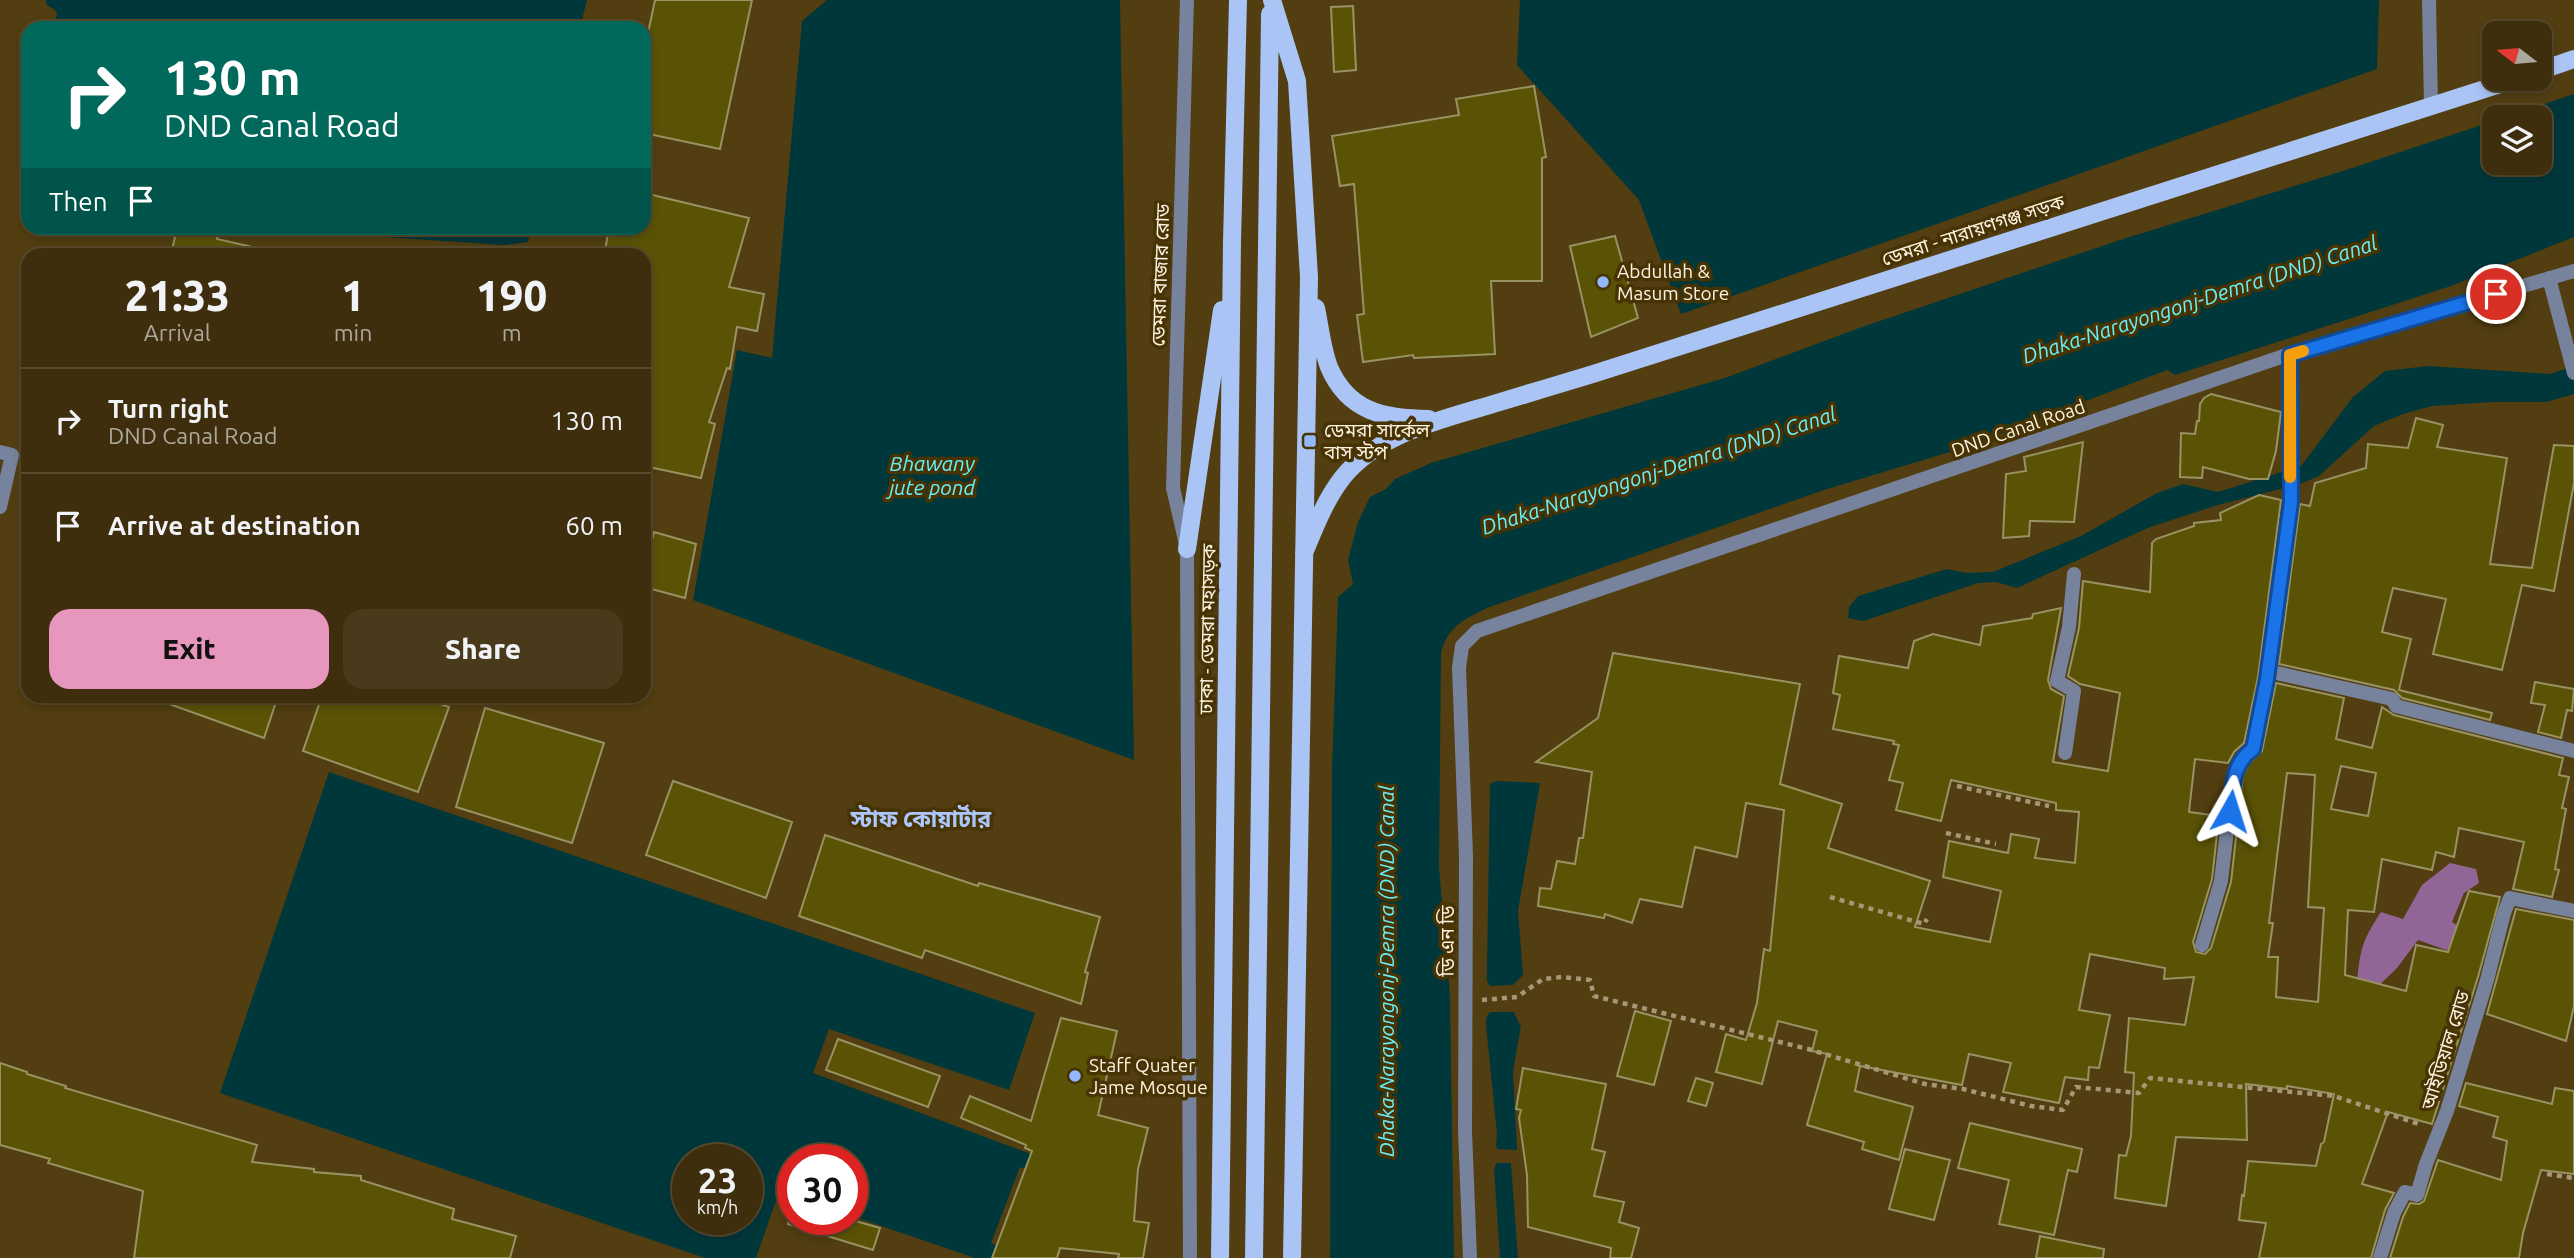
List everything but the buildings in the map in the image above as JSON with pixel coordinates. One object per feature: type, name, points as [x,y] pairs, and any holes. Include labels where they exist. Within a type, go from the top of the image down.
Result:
[{"type":"main road","name":"ঢাকা - ডেমরা মহাসড়ক","points":[[1220,1258],[1232,242],[1238,0]]},
{"type":"main road","points":[[1271,0],[1297,81],[1309,277],[1292,1258]]},
{"type":"main road","points":[[1254,1258],[1271,0]]},
{"type":"main road","points":[[2552,67],[2574,59]]},
{"type":"main road","name":"ডেমরা - নারায়ণগঞ্জ সড়ক","points":[[1304,553],[1325,504],[1343,477],[1360,459],[1400,435],[1443,419],[1593,374],[2482,90]]},
{"type":"main road","points":[[1187,549],[1232,242]]},
{"type":"main road","name":"ডেমরা - নারায়ণগঞ্জ সড়ক","points":[[1309,277],[1328,366],[1336,380],[1354,400],[1375,414],[1399,419],[1443,419]]},
{"type":"street","name":"ডেমরা বাজার রোড","points":[[1187,0],[1172,488],[1187,549],[1190,1258]]},
{"type":"street","points":[[2429,0],[2431,107]]},
{"type":"street","name":"DND Canal Road","points":[[1476,631],[2290,355],[2574,271]]},
{"type":"street","points":[[2549,278],[2574,373]]},
{"type":"street","points":[[2202,945],[2221,881],[2234,772],[2242,757],[2253,749],[2268,671],[2291,493],[2290,355]]},
{"type":"street","points":[[0,452],[12,455],[0,507]]},
{"type":"street","points":[[2065,752],[2074,691],[2057,681],[2069,627],[2074,574]]},
{"type":"street","name":"ডি এন ডি","points":[[1470,1258],[1465,1131],[1466,856],[1459,668],[1462,646],[1476,631]]},
{"type":"street","points":[[2268,671],[2392,699],[2396,706],[2574,751]]},
{"type":"street","name":"আইডিয়াল রোড","points":[[2380,1258],[2394,1213],[2405,1192],[2417,1195],[2440,1130],[2510,898],[2574,911]]},
{"type":"path","points":[[1957,786],[2049,806]]},
{"type":"path","points":[[1946,834],[1996,844]]},
{"type":"path","points":[[1830,897],[1906,920],[1924,924],[1927,919]]},
{"type":"path","points":[[1465,1002],[1517,997],[1544,979],[1562,976],[1590,980],[1594,996],[1808,1048],[1925,1084],[1963,1089],[2031,1106],[2063,1110],[2077,1087],[2138,1093],[2150,1078],[2334,1096],[2440,1130]]},
{"type":"path","points":[[2547,1174],[2574,1178]]},
{"type":"shaded area","points":[[2450,863],[2476,869],[2479,883],[2464,893],[2452,922],[2467,932],[2464,946],[2446,950],[2418,940],[2397,968],[2369,995],[2357,982],[2363,945],[2375,921],[2381,912],[2403,919],[2422,885]]},
{"type":"water","points":[[46,0],[587,0],[582,21],[56,21],[57,12],[46,4]]},
{"type":"water","name":"Bhawany jute pond","points":[[827,0],[1120,0],[1134,760],[693,600],[737,350],[772,358],[802,21]]},
{"type":"water","points":[[1520,0],[2379,0],[2377,69],[1681,314],[1639,200],[1517,65]]},
{"type":"water","name":"Dhaka-Narayongonj-Demra (DND) Canal","points":[[2574,94],[2574,237],[2451,286],[2175,375],[2167,370],[1963,448],[1824,490],[1487,608],[1453,629],[1441,652],[1439,867],[1450,996],[1454,1258],[1330,1258],[1332,769],[1338,597],[1353,584],[1348,560],[1358,522],[1370,497],[1386,489],[1395,479],[1431,463],[1725,378],[1862,327],[2120,240],[2482,125],[2482,175],[2552,175],[2552,105],[2541,105]]},
{"type":"water","points":[[354,235],[530,235],[528,242],[503,245]]},
{"type":"water","points":[[2428,366],[2550,374],[2574,366],[2574,394],[2546,402],[2432,406],[2403,414],[2374,426],[2319,476],[2300,484],[2218,505],[2150,527],[2017,588],[1996,582],[1978,583],[1863,621],[1848,618],[1849,607],[1858,596],[1947,569],[1967,573],[1993,572],[2081,536],[2157,493],[2183,484],[2218,492],[2301,466],[2353,397],[2385,371]]},
{"type":"water","points":[[329,772],[1035,1013],[1009,1090],[829,1029],[813,1073],[1044,1159],[1040,1173],[1020,1167],[991,1243],[1011,1251],[1009,1258],[975,1258],[868,1221],[868,1144],[777,1144],[777,1198],[756,1258],[705,1258],[220,1093]]},
{"type":"water","points":[[1497,781],[1540,783],[1518,911],[1523,975],[1511,987],[1514,1012],[1521,1025],[1513,1072],[1517,1150],[1511,1164],[1518,1258],[1500,1258],[1494,1169],[1500,1154],[1496,1146],[1486,1025],[1490,784]]},
{"type":"pier","points":[[1524,975],[1525,978],[1515,988],[1522,1024],[1520,1025],[1514,1012],[1490,1012],[1482,1025],[1484,976],[1490,986],[1513,985]]},
{"type":"pier","points":[[1494,1149],[1520,1150],[1515,1163],[1493,1163],[1496,1154]]},
{"type":"slow traffic","points":[[2290,477],[2290,355],[2303,351]]},
{"type":"place","name":"Abdullah & Masum Store","points":[[1603,282]]},
{"type":"place","name":"ডেমরা সার্কেল বাস স্টপ","points":[[1310,441]]},
{"type":"place","name":"Staff Quater Jame Mosque","points":[[1075,1076]]},
{"type":"district","name":"স্টাফ কোয়ার্টার","points":[[921,819]]},
{"type":"route","points":[[2230,811],[2234,772],[2242,757],[2253,749],[2267,679],[2291,502],[2290,355],[2496,294]]}]
